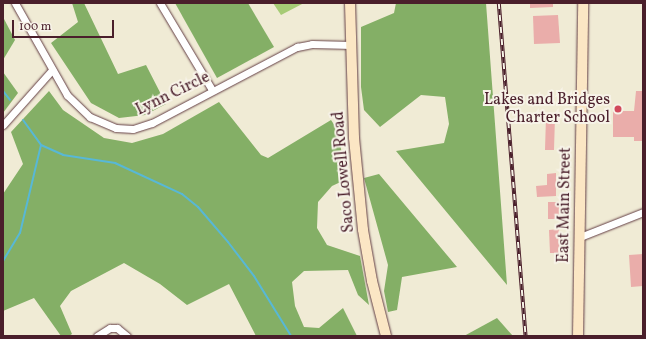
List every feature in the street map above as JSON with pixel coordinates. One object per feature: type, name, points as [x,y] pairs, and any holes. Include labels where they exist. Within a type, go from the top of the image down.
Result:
[{"type":"street","name":"Lynn Circle","points":[[15,3],[67,95],[90,117],[116,128],[133,128],[152,123],[212,90],[297,47],[312,44],[352,45]]},
{"type":"street","points":[[160,3],[212,90]]},
{"type":"street","name":"Saco Lowell Road","points":[[350,3],[354,138],[363,230],[372,281],[386,336]]},
{"type":"street","name":"East Main Street","points":[[578,336],[583,3]]},
{"type":"street","points":[[3,125],[52,70]]},
{"type":"street","points":[[580,237],[643,212]]},
{"type":"street","points":[[97,336],[110,328],[118,328],[127,336]]},
{"type":"green space","points":[[72,3],[84,3],[118,74],[146,65],[166,104],[145,115],[119,118],[91,103],[51,43],[78,22]]},
{"type":"green space","points":[[175,3],[248,3],[274,47],[217,78]]},
{"type":"green space","points":[[273,3],[304,3],[281,15]]},
{"type":"green space","points":[[396,3],[486,3],[507,285],[396,151],[444,143],[449,124],[445,97],[421,95],[380,127],[364,110],[361,87],[361,27],[394,13]]},
{"type":"green space","points":[[3,17],[15,40],[3,60]]},
{"type":"green space","points":[[3,72],[18,93],[3,113]]},
{"type":"green space","points":[[49,91],[63,110],[104,138],[132,143],[163,134],[219,102],[261,155],[268,158],[331,120],[337,129],[347,179],[332,186],[318,202],[317,228],[327,245],[360,256],[369,305],[358,295],[348,270],[304,271],[292,282],[295,306],[304,327],[319,328],[343,308],[357,336],[256,336],[229,284],[187,305],[160,284],[124,263],[71,291],[60,306],[72,334],[69,336],[61,336],[34,298],[3,311],[3,194],[23,164],[11,132]]},
{"type":"green space","points":[[379,174],[457,267],[402,277],[397,310],[388,312],[384,291],[388,265],[364,178]]},
{"type":"green space","points":[[497,318],[513,336],[464,336]]},
{"type":"building","points":[[530,3],[553,3],[553,7],[530,8]]},
{"type":"building","points":[[558,15],[560,43],[534,44],[533,16]]},
{"type":"building","points":[[636,91],[643,91],[643,141],[634,141],[634,137],[613,137],[613,111],[634,111]]},
{"type":"building","points":[[546,117],[555,117],[554,150],[545,150]]},
{"type":"building","points":[[556,173],[556,196],[537,197],[536,186],[547,185],[547,174]]},
{"type":"building","points":[[548,202],[559,202],[559,219],[548,219]]},
{"type":"building","points":[[559,229],[560,253],[550,253],[549,230]]},
{"type":"building","points":[[643,254],[643,286],[631,287],[629,255]]},
{"type":"waterway","points":[[3,91],[10,100]]},
{"type":"waterway","points":[[23,120],[41,145],[63,155],[115,163],[182,194],[198,207],[228,242],[254,276],[291,336]]},
{"type":"waterway","points":[[3,261],[20,233],[41,145]]},
{"type":"railway","points":[[499,3],[526,336]]},
{"type":"place","name":"Lakes and Bridges Charter School","points":[[618,109]]}]
